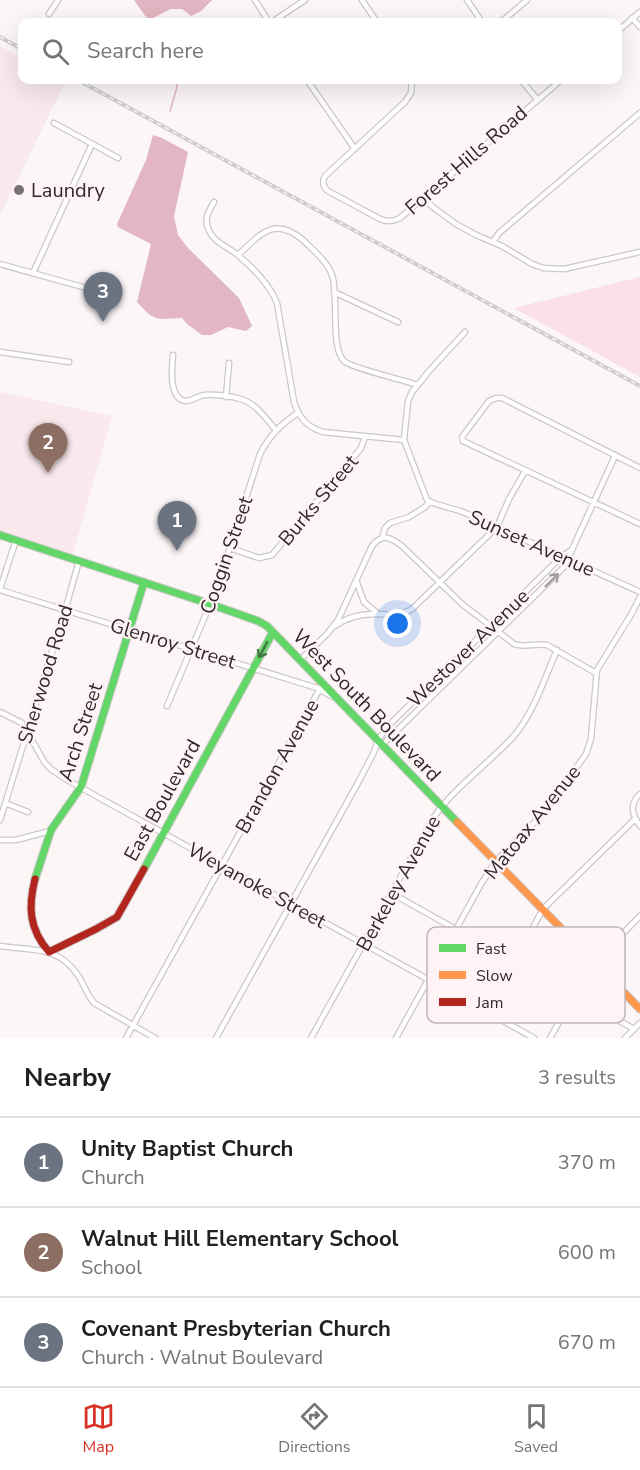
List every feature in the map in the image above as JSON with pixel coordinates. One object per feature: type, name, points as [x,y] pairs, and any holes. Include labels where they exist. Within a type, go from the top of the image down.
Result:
[{"type":"street","points":[[49,14],[58,0]]},
{"type":"street","points":[[255,0],[267,18]]},
{"type":"street","points":[[276,18],[305,0]]},
{"type":"street","points":[[362,0],[374,18]]},
{"type":"street","points":[[467,0],[479,18]]},
{"type":"street","points":[[506,18],[527,0]]},
{"type":"street","points":[[622,27],[640,12]]},
{"type":"street","points":[[632,18],[640,27]]},
{"type":"street","points":[[310,84],[355,149],[405,102],[411,93],[411,84]]},
{"type":"street","points":[[524,84],[537,99]]},
{"type":"street","name":"Forest Hills Road","points":[[355,149],[324,179],[325,189],[366,213],[393,221],[400,218],[556,84]]},
{"type":"street","points":[[493,242],[499,233],[640,113]]},
{"type":"street","points":[[54,123],[118,158]]},
{"type":"street","points":[[33,273],[92,144]]},
{"type":"street","points":[[423,198],[456,224],[531,264],[548,269],[564,269],[640,252]]},
{"type":"street","points":[[214,202],[207,218],[209,231],[214,239],[238,255],[268,286],[277,303],[294,402],[304,422],[318,430],[404,440]]},
{"type":"street","points":[[238,255],[268,230],[277,228],[290,231],[315,252],[329,268],[333,279],[337,342],[339,354],[344,361],[418,385]]},
{"type":"street","points":[[0,265],[108,294]]},
{"type":"street","points":[[334,292],[398,322]]},
{"type":"street","points":[[382,538],[385,528],[390,523],[409,517],[429,502],[404,440],[408,401],[412,392],[465,332]]},
{"type":"street","points":[[0,352],[69,362]]},
{"type":"street","points":[[173,356],[172,381],[176,393],[185,401],[207,395],[241,399],[261,412],[276,430]]},
{"type":"street","points":[[226,397],[229,363]]},
{"type":"street","points":[[640,468],[500,397],[489,401],[462,439],[640,524]]},
{"type":"street","name":"Coggin Street","points":[[166,706],[217,588],[260,454],[276,430],[298,413]]},
{"type":"street","name":"Burks Street","points":[[230,548],[260,558],[275,552],[361,448],[365,437]]},
{"type":"street","name":"Westover Avenue","points":[[380,743],[459,670],[564,567],[615,456]]},
{"type":"street","points":[[332,628],[353,617],[366,614],[401,615],[407,612],[497,527],[525,471]]},
{"type":"street","name":"Sunset Avenue","points":[[429,502],[451,507],[640,592]]},
{"type":"street","name":"West South Boulevard","points":[[0,535],[258,621],[273,632],[321,686],[343,704],[560,927]]},
{"type":"street","points":[[300,660],[332,628],[342,613],[372,546],[382,538],[392,539],[402,546],[462,604],[518,645],[547,645],[596,674]]},
{"type":"street","points":[[0,590],[16,540]]},
{"type":"street","name":"Westover Avenue","points":[[216,1038],[393,721],[561,557],[570,551]]},
{"type":"street","name":"Sherwood Road","points":[[0,820],[79,561]]},
{"type":"street","points":[[356,580],[364,602],[378,614]]},
{"type":"street","name":"Arch Street","points":[[49,952],[36,934],[31,917],[30,909],[38,869],[51,830],[81,788],[144,582]]},
{"type":"street","name":"Glenroy Street","points":[[0,590],[254,668],[321,686]]},
{"type":"street","points":[[525,592],[532,599]]},
{"type":"street","name":"Matoax Avenue","points":[[457,927],[496,861],[524,835],[548,807],[586,754],[591,739],[596,674],[599,665],[640,597]]},
{"type":"street","name":"East Boulevard","points":[[49,952],[96,930],[117,917],[273,632]]},
{"type":"street","name":"Berkeley Avenue","points":[[312,1038],[424,833],[442,805],[514,736],[531,710],[557,650]]},
{"type":"street","points":[[452,663],[459,670]]},
{"type":"street","name":"Brandon Avenue","points":[[126,1038],[321,686]]},
{"type":"street","name":"Weyanoke Street","points":[[0,712],[18,720],[25,727],[41,757],[52,770],[427,979]]},
{"type":"street","points":[[640,794],[633,806],[635,819],[640,826]]},
{"type":"street","points":[[5,803],[28,812]]},
{"type":"street","points":[[533,927],[543,909],[635,819]]},
{"type":"street","points":[[0,840],[28,838],[51,830]]},
{"type":"street","points":[[391,893],[452,927]]},
{"type":"street","points":[[625,931],[640,916]]},
{"type":"street","points":[[0,946],[49,952],[60,956],[72,966],[94,1002],[155,1038]]},
{"type":"street","name":"Matoax Avenue","points":[[396,1038],[427,984]]},
{"type":"street","name":"West South Boulevard","points":[[625,994],[640,1010]]},
{"type":"street","name":"Weyanoke Street","points":[[506,1023],[534,1038]]},
{"type":"street","points":[[550,1038],[558,1023]]},
{"type":"street","points":[[623,1023],[634,1029]]},
{"type":"street","points":[[625,1038],[640,1023]]},
{"type":"shaded area","points":[[134,0],[212,0],[201,11],[191,16],[182,9],[171,9],[153,18],[146,17]]},
{"type":"shaded area","points":[[0,46],[18,57],[18,84],[65,84],[0,215]]},
{"type":"shaded area","points":[[153,135],[188,152],[174,216],[178,235],[188,248],[239,298],[252,326],[246,331],[228,327],[211,335],[202,335],[182,318],[154,317],[137,302],[151,244],[118,227],[117,224],[146,160]]},
{"type":"shaded area","points":[[640,277],[640,377],[514,308]]},
{"type":"shaded area","points":[[0,392],[112,416],[73,554],[0,531]]},
{"type":"waterway","points":[[170,111],[177,84]]},
{"type":"railway","points":[[0,37],[18,47]]},
{"type":"railway","points":[[85,84],[640,386]]},
{"type":"traffic: fast","points":[[0,535],[210,604],[267,626],[457,822]]},
{"type":"traffic: fast","points":[[35,879],[51,830],[81,787],[144,582]]},
{"type":"traffic: fast","points":[[144,869],[273,632]]},
{"type":"traffic: slow","points":[[457,822],[560,927]]},
{"type":"traffic: slow","points":[[625,994],[640,1009]]},
{"type":"traffic: jam","points":[[35,879],[31,899],[32,917],[37,935],[49,952],[117,917],[144,869]]},
{"type":"place","name":"Laundry","points":[[19,190]]},
{"type":"place","name":"Covenant Presbyterian Church","points":[[103,322]]},
{"type":"place","name":"Walnut Hill Elementary School","points":[[48,473]]},
{"type":"place","name":"Unity Baptist Church","points":[[177,551]]}]
